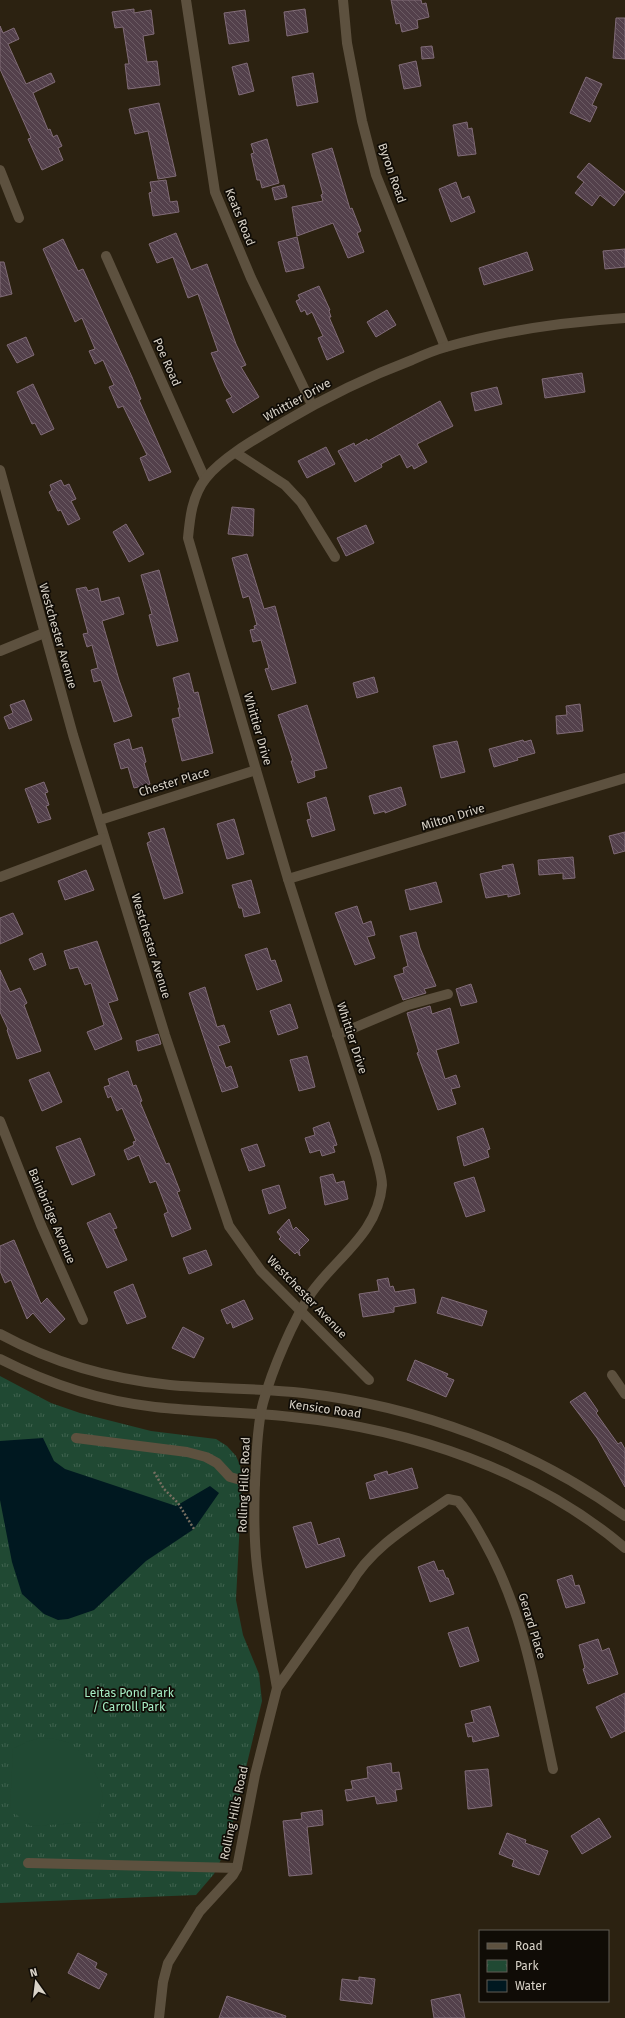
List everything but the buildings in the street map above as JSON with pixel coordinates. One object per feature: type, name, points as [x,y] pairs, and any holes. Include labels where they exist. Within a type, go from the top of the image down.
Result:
[{"type":"street","name":"Keats Road","points":[[186,0],[216,192],[251,278],[312,405]]},
{"type":"street","name":"Byron Road","points":[[343,0],[347,42],[362,121],[376,175],[445,347]]},
{"type":"street","points":[[0,170],[19,218]]},
{"type":"street","name":"Poe Road","points":[[106,256],[205,479]]},
{"type":"street","name":"Whittier Drive","points":[[264,1402],[277,1361],[302,1310],[312,1292],[352,1248],[368,1227],[376,1210],[382,1184],[376,1156],[288,879],[188,538],[192,506],[205,479],[236,453],[258,437],[312,405],[372,375],[445,347],[529,328],[565,322],[625,318]]},
{"type":"street","points":[[236,453],[285,485],[301,502],[335,557]]},
{"type":"street","name":"Westchester Avenue","points":[[0,470],[44,633],[73,735],[100,820],[104,838],[165,1035],[229,1226],[261,1270],[302,1310],[369,1380]]},
{"type":"street","points":[[0,651],[44,633]]},
{"type":"street","name":"Chester Place","points":[[100,820],[256,770]]},
{"type":"street","name":"Milton Drive","points":[[288,879],[625,778]]},
{"type":"street","points":[[0,877],[104,838]]},
{"type":"street","points":[[337,1035],[408,1006],[448,994]]},
{"type":"street","name":"Bainbridge Avenue","points":[[0,1120],[41,1225],[83,1320]]},
{"type":"street","name":"Kensico Road","points":[[0,1334],[48,1356],[110,1375],[170,1385],[267,1390],[326,1396],[371,1404],[448,1426],[509,1449],[539,1463],[584,1488],[625,1516]]},
{"type":"street","name":"Kensico Road","points":[[0,1360],[43,1380],[106,1399],[162,1408],[260,1414],[355,1426],[399,1436],[451,1452],[498,1470],[543,1492],[599,1527],[625,1548]]},
{"type":"street","points":[[612,1375],[625,1394]]},
{"type":"street","name":"Rolling Hills Road","points":[[264,1402],[260,1414],[255,1484],[257,1565],[277,1688]]},
{"type":"street","points":[[76,1438],[187,1452],[200,1455],[217,1463],[230,1476],[255,1484]]},
{"type":"street","name":"Rolling Hills Road","points":[[159,2018],[163,1982],[168,1963],[200,1911],[233,1875],[236,1868],[255,1775],[277,1688],[350,1584],[359,1568],[388,1540],[448,1499],[458,1501]]},
{"type":"street","name":"Gerard Place","points":[[458,1501],[468,1512],[493,1558],[512,1601],[528,1653],[553,1769]]},
{"type":"street","points":[[28,1863],[236,1868]]},
{"type":"path","points":[[154,1472],[164,1489],[178,1503],[194,1529]]},
{"type":"green space","name":"Leitas Pond Park / Carroll Park","points":[[0,1376],[51,1403],[80,1413],[151,1431],[216,1439],[227,1446],[236,1456],[240,1465],[242,1479],[236,1600],[243,1635],[259,1674],[262,1701],[227,1847],[214,1874],[196,1895],[0,1903]]},
{"type":"green space","points":[[40,1738],[56,1739],[70,1744],[81,1753],[95,1772],[102,1792],[102,1804],[97,1822],[30,1826],[10,1809],[13,1749],[26,1742]]},
{"type":"water","points":[[43,1438],[54,1461],[65,1469],[176,1506],[210,1486],[219,1493],[194,1529],[146,1561],[94,1610],[68,1619],[58,1620],[44,1614],[22,1594],[12,1562],[0,1500],[0,1441]]}]
